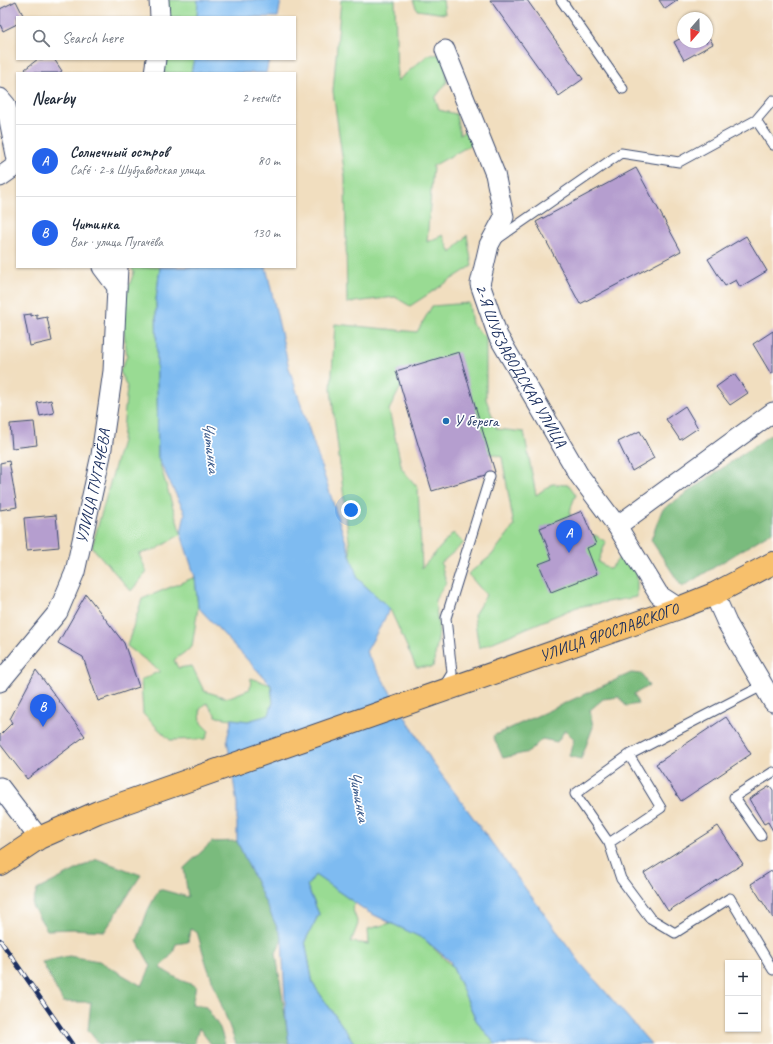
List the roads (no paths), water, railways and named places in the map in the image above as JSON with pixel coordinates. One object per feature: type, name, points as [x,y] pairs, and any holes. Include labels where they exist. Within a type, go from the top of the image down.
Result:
[{"type":"main road","name":"УЛИЦА ЯРОСЛАВСКОГО","points":[[0,864],[39,838],[98,812],[679,608],[714,594],[773,563]]},
{"type":"street","points":[[159,0],[160,16]]},
{"type":"street","name":"2-Я ШУБЗАВОДСКАЯ УЛИЦА","points":[[445,50],[495,174],[504,217],[489,245],[480,284],[498,336],[579,475],[617,526],[660,595],[679,608]]},
{"type":"street","points":[[154,72],[156,60]]},
{"type":"street","points":[[0,98],[6,105],[16,155]]},
{"type":"street","points":[[0,176],[16,166]]},
{"type":"street","points":[[103,268],[117,287]]},
{"type":"street","name":"УЛИЦА ПУГАЧЁВА","points":[[0,682],[58,612],[75,572],[101,455],[111,386],[118,268]]},
{"type":"street","points":[[617,526],[773,412]]},
{"type":"street","points":[[714,594],[727,622],[762,686],[773,702]]},
{"type":"street","points":[[0,787],[39,838]]},
{"type":"lane","points":[[561,0],[624,90]]},
{"type":"lane","points":[[489,245],[621,153],[679,162],[756,120],[773,100]]},
{"type":"lane","points":[[756,120],[773,145]]},
{"type":"lane","points":[[440,692],[452,673],[446,618],[490,476]]},
{"type":"lane","points":[[762,686],[629,755],[576,794],[609,843],[621,879],[650,918],[675,933],[730,898],[773,970]]},
{"type":"lane","points":[[609,843],[661,808],[629,755]]},
{"type":"lane","points":[[761,836],[734,798],[773,772]]},
{"type":"water","points":[[198,0],[281,0],[278,16],[197,16]]},
{"type":"water","points":[[194,60],[269,60],[266,72],[191,72]]},
{"type":"water","name":"Читинка","points":[[160,268],[266,268],[289,368],[358,579],[390,609],[366,652],[435,766],[582,965],[651,1044],[495,1044],[476,1020],[450,961],[424,939],[368,912],[315,875],[307,886],[319,914],[305,941],[313,984],[355,1044],[289,1044],[286,1021],[282,938],[237,841],[237,804],[227,739],[232,719],[248,721],[269,715],[273,702],[271,685],[198,607],[195,577],[181,534],[185,513],[158,458],[156,300]]},
{"type":"railway","points":[[0,940],[72,1044]]},
{"type":"place","name":"У берега","points":[[446,421]]},
{"type":"place","name":"Солнечный остров","points":[[569,553]]},
{"type":"place","name":"Читинка","points":[[43,727]]}]
